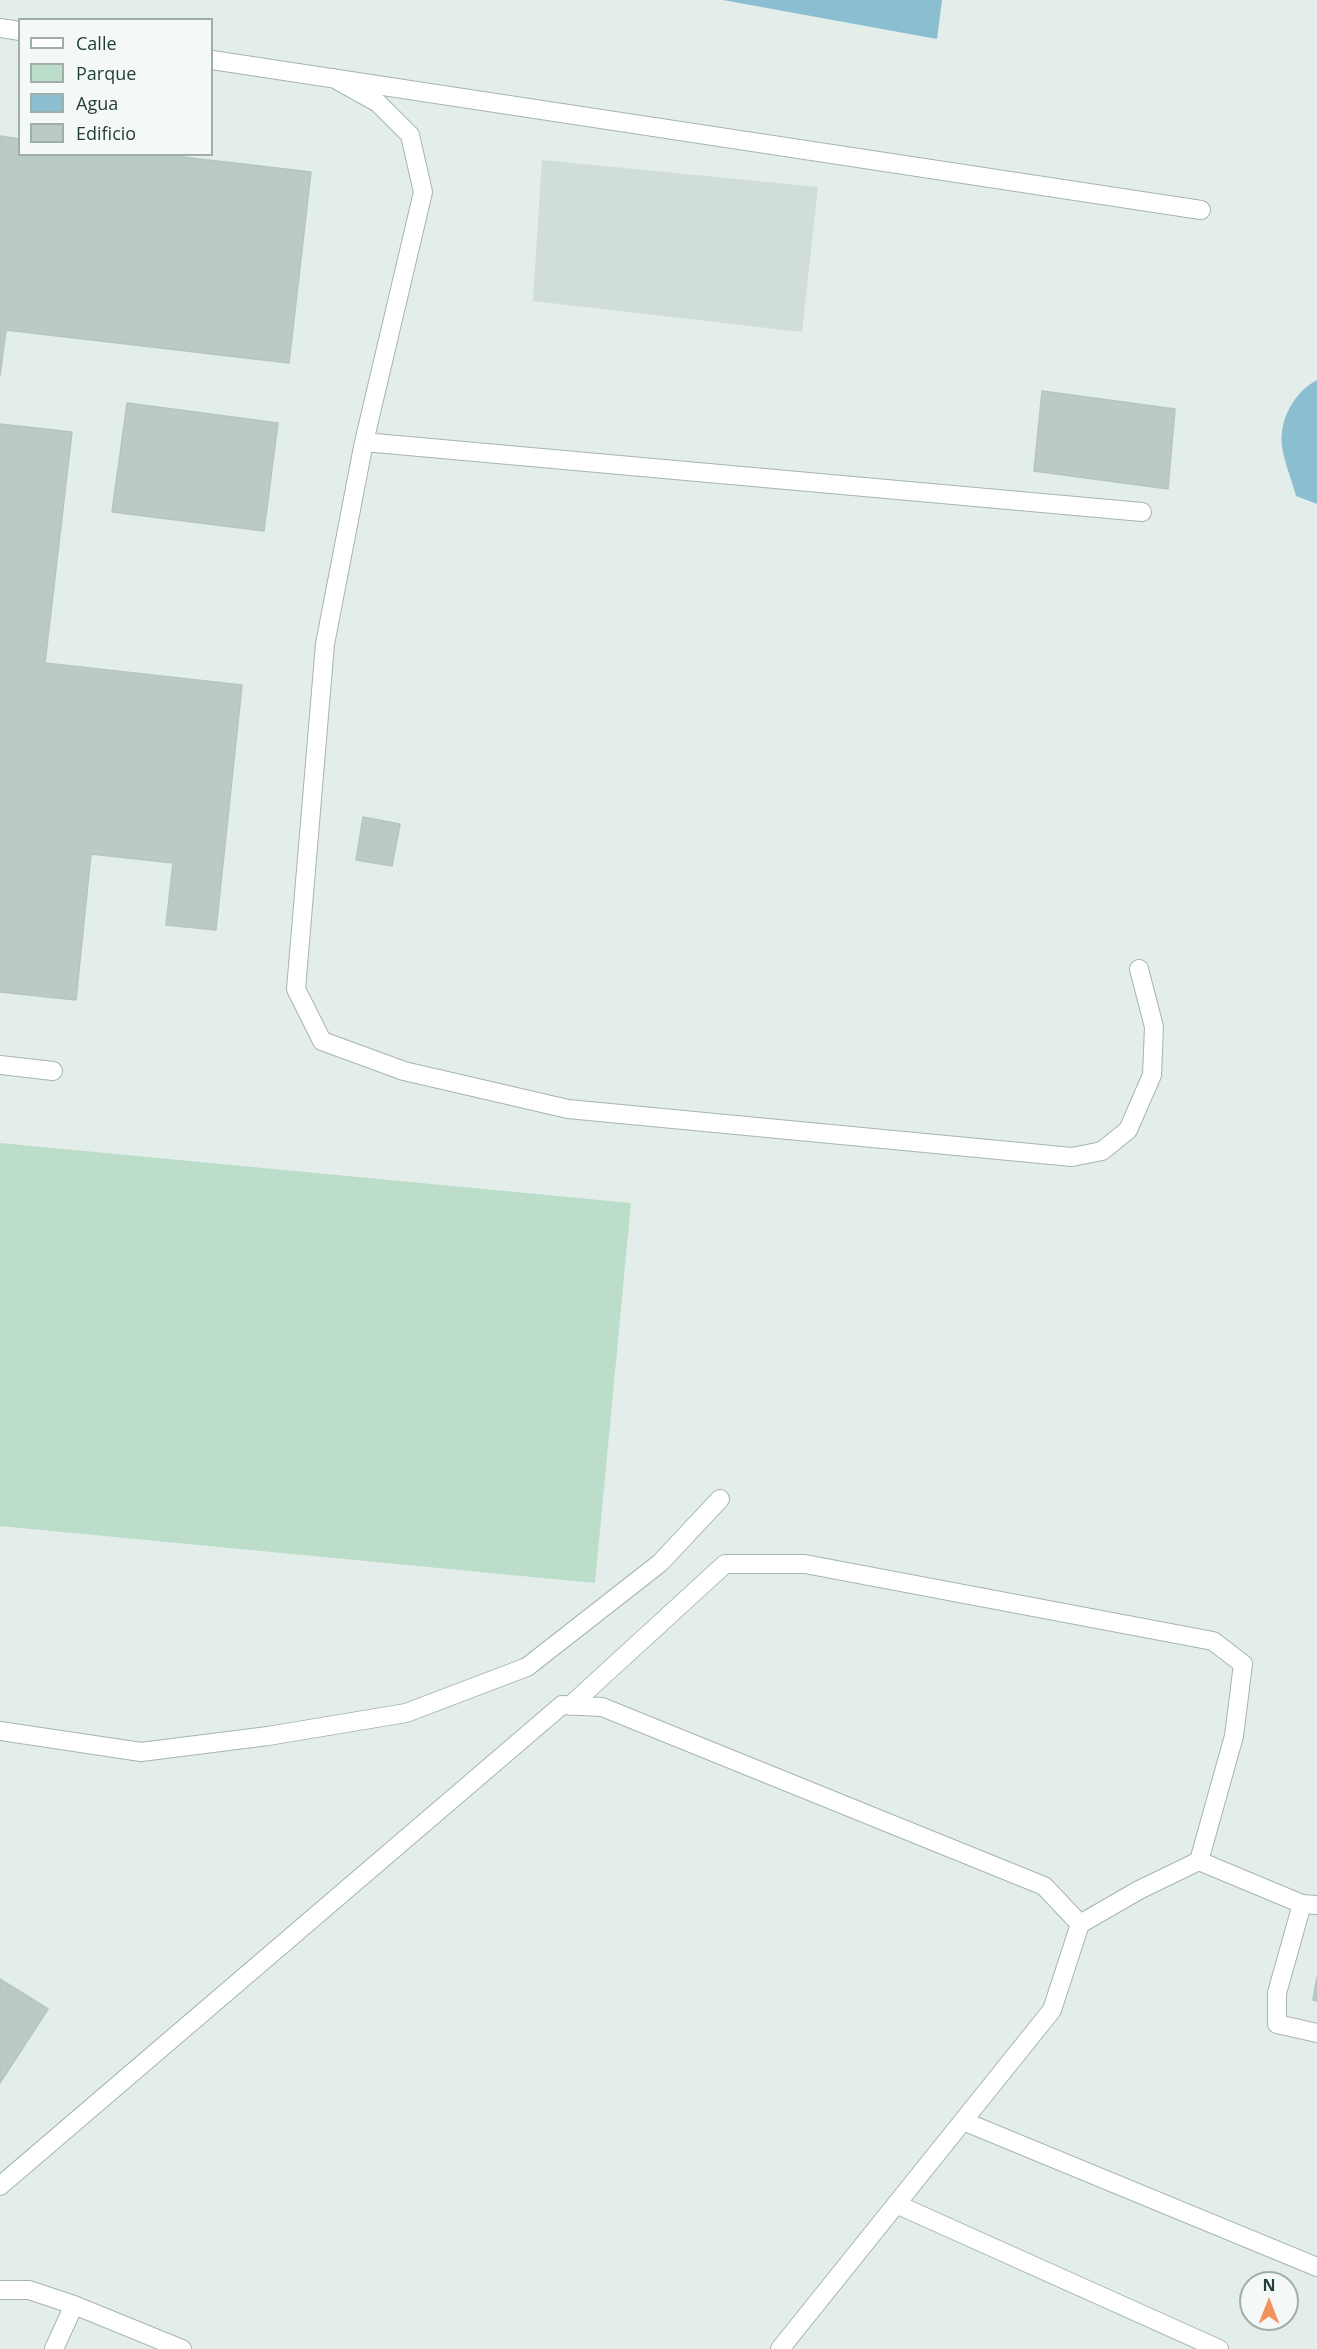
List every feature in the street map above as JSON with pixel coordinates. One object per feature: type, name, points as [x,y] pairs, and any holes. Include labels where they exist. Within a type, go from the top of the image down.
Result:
[{"type":"lane","points":[[0,28],[18,31]]},
{"type":"lane","points":[[213,60],[1201,210]]},
{"type":"lane","points":[[333,78],[378,103],[410,135],[423,192],[364,442],[325,644],[296,989],[322,1041],[404,1071],[568,1109],[1072,1157],[1102,1150],[1128,1130],[1152,1076],[1154,1027],[1139,969]]},
{"type":"lane","points":[[364,442],[1142,512]]},
{"type":"lane","points":[[0,1065],[53,1071]]},
{"type":"lane","points":[[0,1731],[141,1752],[268,1736],[406,1713],[527,1667],[660,1563],[720,1499]]},
{"type":"lane","points":[[570,1706],[725,1564],[805,1564],[1213,1641],[1243,1664],[1234,1736],[1199,1862]]},
{"type":"lane","points":[[0,2186],[562,1705],[602,1707],[1044,1886],[1080,1924]]},
{"type":"lane","points":[[780,2349],[1052,2010],[1080,1924],[1139,1890],[1199,1862],[1310,1904],[1277,1993],[1277,2024],[1317,2033]]},
{"type":"lane","points":[[963,2121],[1317,2267]]},
{"type":"lane","points":[[896,2204],[1219,2349]]},
{"type":"lane","points":[[0,2290],[29,2290],[74,2305],[182,2349]]},
{"type":"lane","points":[[54,2349],[74,2305]]},
{"type":"shaded area","points":[[542,160],[818,187],[802,332],[533,301]]},
{"type":"green space","points":[[0,1143],[631,1203],[595,1583],[0,1526]]},
{"type":"water","points":[[723,0],[942,0],[937,39]]},
{"type":"water","points":[[1317,380],[1317,504],[1296,496],[1284,458],[1282,436],[1286,417],[1295,399]]},
{"type":"building","points":[[0,136],[18,139],[18,156],[174,156],[311,172],[289,363],[6,330],[0,376]]},
{"type":"building","points":[[1042,391],[1175,409],[1168,489],[1034,471]]},
{"type":"building","points":[[127,403],[278,423],[264,531],[112,512]]},
{"type":"building","points":[[0,424],[72,432],[45,663],[242,685],[216,930],[166,925],[173,863],[91,854],[76,1000],[0,992]]},
{"type":"building","points":[[363,817],[400,824],[392,866],[356,860]]},
{"type":"building","points":[[1317,1977],[1317,2001],[1313,2000]]},
{"type":"building","points":[[0,1979],[48,2009],[0,2083]]}]
